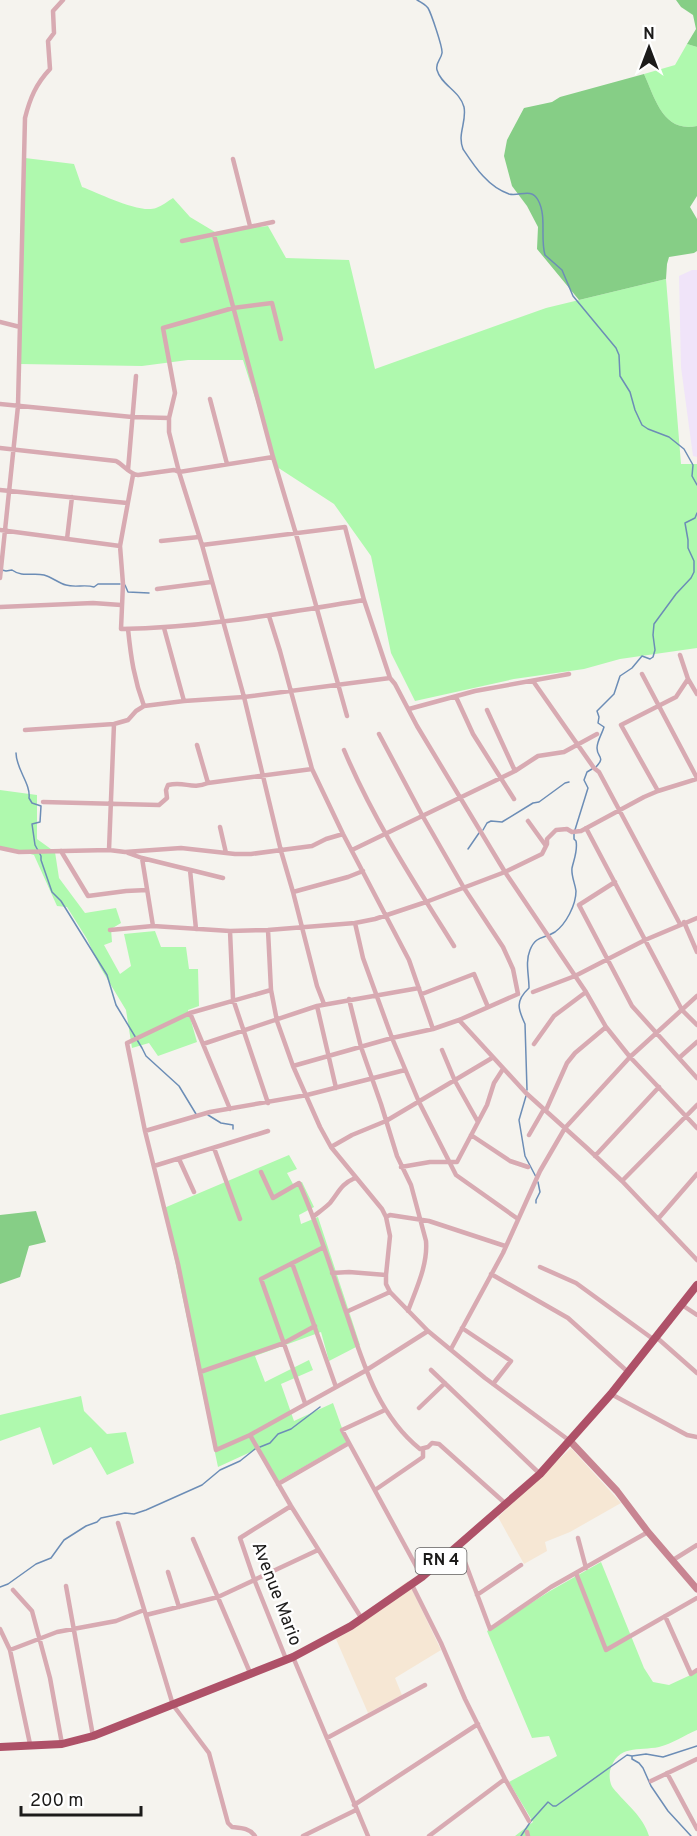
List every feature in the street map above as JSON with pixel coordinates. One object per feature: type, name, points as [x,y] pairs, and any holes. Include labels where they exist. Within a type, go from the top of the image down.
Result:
[{"type":"highway","name":"RN 4","points":[[0,1747],[62,1744],[93,1736],[251,1675],[290,1658],[362,1619],[422,1577],[540,1474],[611,1394],[697,1285]]},
{"type":"street","points":[[0,578],[2,531],[9,491],[18,406],[25,118],[29,100],[38,82],[50,69],[48,41],[54,33],[53,11],[63,0]]},
{"type":"street","points":[[233,159],[250,226]]},
{"type":"street","points":[[182,241],[273,222]]},
{"type":"street","points":[[214,235],[273,458],[346,716]]},
{"type":"street","points":[[281,339],[272,303],[232,308],[163,328],[175,393],[169,418],[169,432],[244,697],[281,851],[317,986],[324,1004]]},
{"type":"street","points":[[0,322],[20,327]]},
{"type":"street","points":[[136,376],[130,472],[120,546],[123,585],[121,629],[164,628],[222,622],[364,600]]},
{"type":"street","points":[[210,399],[227,464]]},
{"type":"street","points":[[0,404],[132,417],[169,418]]},
{"type":"street","points":[[0,448],[116,461],[138,475],[174,470],[179,472],[273,458]]},
{"type":"street","points":[[0,490],[127,503]]},
{"type":"street","points":[[67,539],[72,497]]},
{"type":"street","points":[[202,545],[345,526],[364,600],[390,678],[417,726],[505,872],[586,992],[606,1027],[630,1057],[697,1128]]},
{"type":"street","points":[[2,531],[120,546]]},
{"type":"street","points":[[161,541],[199,537]]},
{"type":"street","points":[[157,589],[211,582]]},
{"type":"street","points":[[0,607],[93,603],[121,605]]},
{"type":"street","points":[[269,616],[312,769],[343,834],[410,960],[432,1029]]},
{"type":"street","points":[[164,628],[184,701]]},
{"type":"street","points":[[128,629],[130,660],[135,683],[144,706]]},
{"type":"street","points":[[680,655],[688,678],[697,694]]},
{"type":"street","points":[[409,709],[475,691],[569,674]]},
{"type":"street","points":[[110,930],[153,926],[230,931],[268,930],[355,922],[426,902],[505,872],[542,854],[548,839],[556,830],[567,829],[574,832],[586,828],[658,790],[697,779],[642,674]]},
{"type":"street","points":[[25,730],[114,724],[128,720],[144,706],[244,697],[390,678]]},
{"type":"street","points":[[658,790],[621,725],[676,698],[688,678]]},
{"type":"street","points":[[533,681],[599,772],[697,952]]},
{"type":"street","points":[[456,697],[473,734],[514,798]]},
{"type":"street","points":[[487,710],[515,771]]},
{"type":"street","points":[[109,850],[114,724]]},
{"type":"street","points":[[293,1066],[432,1029],[459,1020],[518,994],[513,969],[503,947],[422,815],[379,734]]},
{"type":"street","points":[[352,850],[515,771],[538,756],[564,752],[597,734]]},
{"type":"street","points":[[198,745],[208,783]]},
{"type":"street","points":[[344,750],[358,783],[385,833],[454,946]]},
{"type":"street","points":[[43,801],[159,805],[167,798],[168,785],[179,783],[197,787],[208,783],[312,769]]},
{"type":"street","points":[[528,821],[546,846]]},
{"type":"street","points":[[220,827],[226,853]]},
{"type":"street","points":[[586,828],[682,1010],[697,1025]]},
{"type":"street","points":[[0,848],[19,852],[109,850],[125,852],[181,848],[252,854],[312,846],[326,838],[343,834]]},
{"type":"street","points":[[61,851],[88,896],[147,890]]},
{"type":"street","points":[[125,852],[223,878]]},
{"type":"street","points":[[142,858],[153,926]]},
{"type":"street","points":[[190,870],[196,929]]},
{"type":"street","points":[[293,892],[363,871]]},
{"type":"street","points":[[615,882],[579,905],[632,1006],[697,1078]]},
{"type":"street","points":[[533,992],[575,976],[645,940],[697,918]]},
{"type":"street","points":[[355,922],[363,958],[392,1038],[419,1102],[456,1175],[518,1219]]},
{"type":"street","points":[[268,930],[271,990],[277,1021],[293,1066],[320,1127],[332,1147],[386,1217],[390,1236],[386,1284],[390,1293],[451,1349],[570,1441],[617,1491],[648,1532],[697,1589]]},
{"type":"street","points":[[230,931],[233,999],[242,1032],[268,1103]]},
{"type":"street","points":[[422,994],[474,974],[488,1007]]},
{"type":"street","points":[[203,1044],[324,1004],[419,988]]},
{"type":"street","points":[[271,990],[190,1013],[127,1043],[145,1131],[178,1264],[216,1450],[250,1435],[365,1371],[428,1330]]},
{"type":"street","points":[[534,1044],[554,1017],[586,992]]},
{"type":"street","points":[[451,1349],[505,1246],[540,1171],[566,1128],[630,1057],[697,996]]},
{"type":"street","points":[[349,999],[371,1079],[401,1167],[411,1185],[419,1219],[423,1226],[427,1249],[408,1311]]},
{"type":"street","points":[[317,1006],[336,1088]]},
{"type":"street","points":[[190,1013],[230,1109]]},
{"type":"street","points":[[459,1020],[526,1093],[622,1181],[697,1260]]},
{"type":"street","points":[[529,1135],[545,1110],[567,1063],[575,1053],[606,1027]]},
{"type":"street","points":[[680,1058],[697,1042]]},
{"type":"street","points":[[442,1050],[455,1081],[478,1122]]},
{"type":"street","points":[[332,1147],[352,1135],[386,1121],[492,1058]]},
{"type":"street","points":[[401,1167],[429,1162],[457,1162],[487,1105],[494,1083],[504,1069]]},
{"type":"street","points":[[145,1131],[210,1112],[307,1095],[405,1070]]},
{"type":"street","points":[[595,1156],[659,1087]]},
{"type":"street","points":[[622,1181],[697,1105]]},
{"type":"street","points":[[154,1166],[268,1131]]},
{"type":"street","points":[[471,1135],[510,1161],[528,1167]]},
{"type":"street","points":[[214,1148],[240,1219]]},
{"type":"street","points":[[179,1159],[194,1192]]},
{"type":"street","points":[[261,1172],[273,1198],[299,1183],[314,1216],[365,1371],[394,1425],[408,1440],[423,1449]]},
{"type":"street","points":[[658,1220],[697,1174]]},
{"type":"street","points":[[314,1216],[331,1202],[343,1186],[355,1178]]},
{"type":"street","points":[[386,1217],[390,1215],[419,1219],[505,1246]]},
{"type":"street","points":[[305,1403],[261,1278],[324,1246]]},
{"type":"street","points":[[292,1263],[336,1387]]},
{"type":"street","points":[[540,1268],[576,1283],[654,1338],[697,1373]]},
{"type":"street","points":[[332,1273],[386,1275]]},
{"type":"street","points":[[491,1274],[568,1318],[628,1372]]},
{"type":"street","points":[[346,1312],[390,1293]]},
{"type":"street","points":[[681,1304],[697,1315]]},
{"type":"street","points":[[200,1372],[284,1343],[315,1326]]},
{"type":"street","points":[[462,1328],[511,1361],[494,1384]]},
{"type":"street","points":[[431,1370],[540,1474]]},
{"type":"street","points":[[418,1408],[445,1383]]},
{"type":"street","points":[[611,1394],[687,1435],[697,1437]]},
{"type":"street","points":[[385,1410],[342,1430],[422,1577]]},
{"type":"street","points":[[250,1435],[291,1506],[362,1619]]},
{"type":"street","points":[[278,1484],[349,1443]]},
{"type":"street","points":[[423,1449],[432,1443],[439,1444],[507,1504]]},
{"type":"street","points":[[375,1490],[423,1457],[423,1449]]},
{"type":"street","name":"Avenue Mario","points":[[291,1506],[240,1538],[254,1579],[327,1738],[368,1836]]},
{"type":"street","points":[[118,1523],[173,1705],[209,1753],[228,1823],[232,1827],[249,1830],[255,1836]]},
{"type":"street","points":[[459,1546],[490,1629],[551,1587],[648,1532]]},
{"type":"street","points":[[578,1538],[586,1568]]},
{"type":"street","points":[[193,1539],[251,1675]]},
{"type":"street","points":[[673,1560],[697,1545]]},
{"type":"street","points":[[10,1650],[39,1637],[218,1597],[318,1550]]},
{"type":"street","points":[[477,1595],[520,1565]]},
{"type":"street","points":[[168,1572],[179,1607]]},
{"type":"street","points":[[576,1573],[606,1650],[697,1598]]},
{"type":"street","points":[[412,1585],[441,1642],[465,1699],[529,1821]]},
{"type":"street","points":[[66,1586],[93,1736]]},
{"type":"street","points":[[13,1590],[32,1611],[50,1678],[62,1744]]},
{"type":"street","points":[[666,1616],[691,1674],[697,1670]]},
{"type":"street","points":[[0,1629],[10,1650],[30,1744]]},
{"type":"street","points":[[327,1738],[425,1685]]},
{"type":"street","points":[[303,1836],[355,1807],[478,1724]]},
{"type":"street","points":[[651,1781],[697,1759]]},
{"type":"street","points":[[667,1773],[697,1829]]},
{"type":"street","points":[[429,1836],[505,1779]]},
{"type":"shaded area","points":[[697,270],[697,457],[693,456],[681,367],[679,276]]},
{"type":"shaded area","points":[[571,1448],[621,1503],[570,1532],[545,1542],[547,1551],[524,1564],[498,1517]]},
{"type":"shaded area","points":[[408,1581],[441,1650],[395,1678],[402,1695],[368,1713],[336,1639],[357,1627],[361,1615]]},
{"type":"green space","points":[[676,0],[697,0],[697,47],[687,44],[696,29],[693,15],[681,7]]},
{"type":"green space","points":[[687,44],[697,47],[697,126],[685,127],[668,119],[662,112],[644,74],[675,65]]},
{"type":"green space","points":[[644,74],[657,103],[668,119],[685,127],[697,126],[697,196],[690,207],[697,219],[697,251],[669,257],[666,279],[579,300],[537,249],[538,227],[527,206],[512,186],[504,156],[507,140],[524,108],[552,102],[560,97]]},
{"type":"green space","points":[[25,158],[74,164],[82,187],[130,206],[156,208],[173,198],[190,217],[215,232],[268,226],[286,258],[349,260],[375,369],[546,308],[666,279],[681,464],[697,464],[697,648],[620,659],[584,669],[514,679],[415,701],[391,653],[371,556],[334,504],[277,467],[243,360],[188,360],[142,366],[20,364]]},
{"type":"green space","points":[[0,790],[37,795],[37,839],[55,852],[59,878],[85,913],[116,908],[121,923],[111,929],[112,942],[104,945],[120,974],[131,966],[124,934],[155,931],[161,947],[186,947],[189,969],[198,969],[199,1006],[188,1010],[197,1042],[158,1056],[149,1043],[132,1048],[126,1010],[67,907],[57,906],[34,855],[16,850],[0,850]]},
{"type":"green space","points":[[289,1155],[297,1169],[287,1173],[293,1184],[302,1182],[314,1207],[299,1215],[301,1224],[318,1217],[360,1345],[329,1361],[321,1332],[255,1356],[265,1382],[309,1360],[313,1370],[281,1384],[294,1421],[333,1403],[347,1442],[277,1482],[257,1449],[218,1467],[164,1208]]},
{"type":"green space","points":[[36,1211],[46,1242],[29,1246],[20,1277],[0,1284],[0,1215]]},
{"type":"green space","points":[[81,1396],[84,1411],[107,1434],[126,1432],[134,1463],[107,1475],[91,1447],[53,1465],[40,1427],[0,1441],[0,1415]]},
{"type":"green space","points":[[601,1562],[644,1668],[653,1682],[669,1685],[697,1672],[697,1730],[664,1746],[630,1750],[618,1756],[613,1762],[610,1773],[612,1786],[638,1816],[649,1836],[515,1836],[533,1822],[509,1782],[557,1756],[549,1736],[532,1738],[487,1631]]},
{"type":"waterway","points":[[417,0],[428,8],[439,38],[442,50],[437,65],[439,75],[459,97],[464,107],[461,138],[463,149],[477,169],[495,187],[513,195],[532,194],[538,200],[542,213],[545,255],[562,270],[573,296],[616,348],[619,355],[620,376],[630,392],[642,425],[669,437],[684,449],[693,465],[692,476],[697,485]]},
{"type":"waterway","points":[[596,767],[600,761],[597,745],[604,727],[598,723],[597,711],[614,694],[620,676],[632,668],[642,656],[650,659],[653,657],[654,624],[694,572],[694,561],[688,548],[685,523],[695,518],[697,513]]},
{"type":"waterway","points":[[2,570],[44,575],[69,586],[94,587],[98,584],[120,584]]},
{"type":"waterway","points":[[125,585],[128,592],[149,593]]},
{"type":"waterway","points":[[16,753],[18,765],[28,787],[29,798],[32,803],[41,806],[40,822],[32,824],[35,845],[41,856],[52,892],[61,901],[107,975],[116,1005],[146,1056],[179,1086],[196,1114]]},
{"type":"waterway","points":[[527,1090],[525,1024],[519,1005],[521,997],[529,988],[527,964],[532,945],[555,932],[570,914],[576,891],[572,871],[576,848],[574,833],[588,788],[584,780],[587,772],[592,769]]},
{"type":"waterway","points":[[483,830],[487,823],[502,822],[569,782]]},
{"type":"waterway","points":[[468,849],[479,833]]},
{"type":"waterway","points":[[526,1096],[519,1120],[525,1156],[536,1177]]},
{"type":"waterway","points":[[208,1115],[221,1123],[233,1125],[233,1129]]},
{"type":"waterway","points":[[536,1203],[540,1192],[538,1182]]},
{"type":"waterway","points":[[260,1447],[270,1443],[278,1434],[291,1429],[320,1407]]},
{"type":"waterway","points":[[0,1587],[36,1564],[51,1558],[64,1540],[86,1526],[101,1518],[125,1513],[134,1514],[146,1510],[202,1485],[220,1470],[240,1461],[255,1449]]},
{"type":"waterway","points":[[632,1756],[646,1754],[663,1757],[697,1746]]},
{"type":"waterway","points":[[521,1836],[548,1802],[556,1806],[627,1755],[632,1756],[632,1759],[643,1768],[651,1786],[668,1811],[691,1836]]}]
